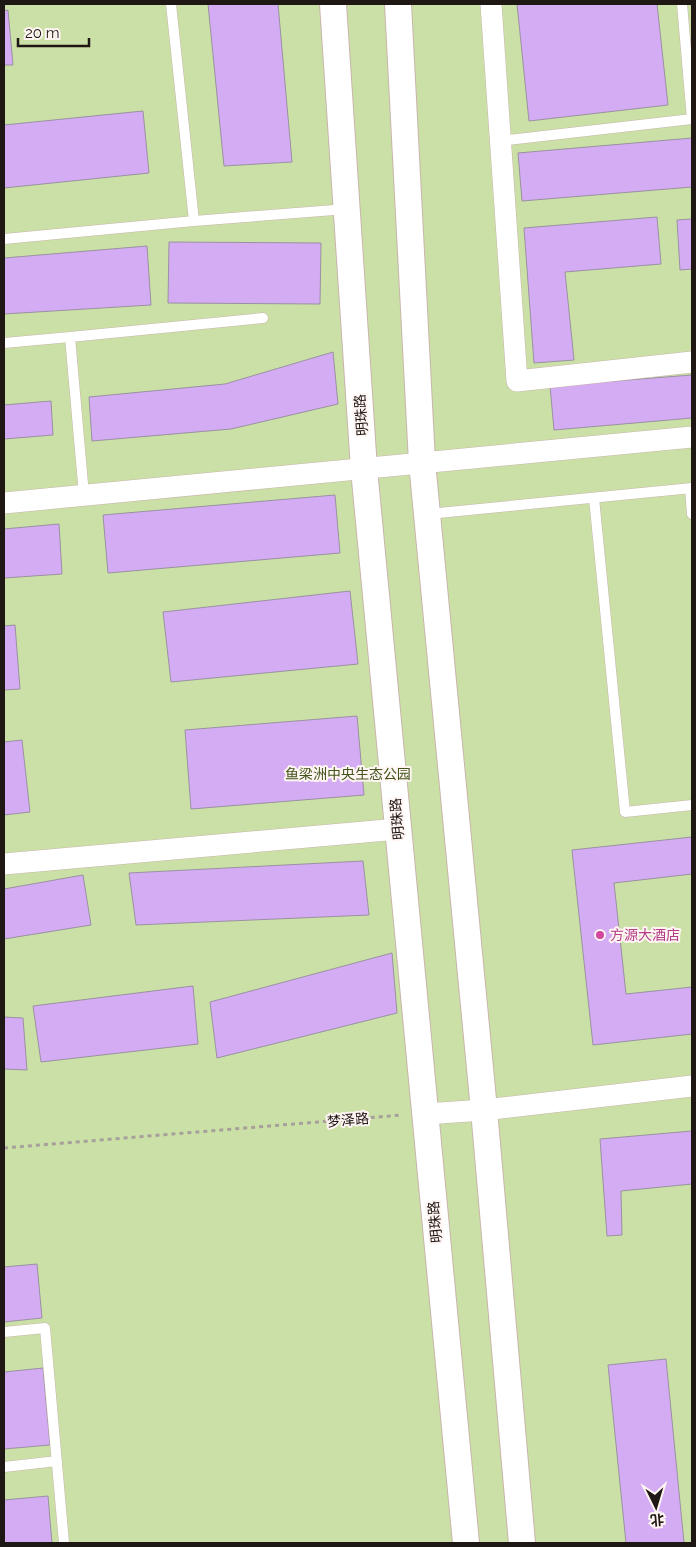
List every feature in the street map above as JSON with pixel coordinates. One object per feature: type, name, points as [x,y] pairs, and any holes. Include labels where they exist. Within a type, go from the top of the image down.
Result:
[{"type":"street","name":"明珠路","points":[[333,4],[364,469],[466,1543]]},
{"type":"street","points":[[398,4],[422,462],[484,1110],[522,1543]]},
{"type":"street","points":[[490,4],[517,381],[692,362]]},
{"type":"street","points":[[4,503],[692,437]]},
{"type":"street","points":[[4,864],[398,830]]},
{"type":"street","points":[[425,1114],[484,1110],[692,1086]]},
{"type":"lane","points":[[171,4],[194,221]]},
{"type":"lane","points":[[500,141],[692,119],[682,4]]},
{"type":"lane","points":[[4,239],[348,209]]},
{"type":"lane","points":[[4,343],[263,318]]},
{"type":"lane","points":[[70,336],[84,495]]},
{"type":"lane","points":[[427,515],[691,488],[692,514]]},
{"type":"lane","points":[[594,498],[625,812],[692,805]]},
{"type":"lane","points":[[4,1332],[45,1328],[64,1543]]},
{"type":"lane","points":[[4,1467],[57,1461]]},
{"type":"path","name":"梦泽路","points":[[4,1148],[425,1114]]},
{"type":"green space","name":"鱼梁洲中央生态公园","points":[[4,4],[692,4],[692,1543],[4,1543]]},
{"type":"building","points":[[208,4],[278,4],[292,162],[224,166]]},
{"type":"building","points":[[517,4],[657,4],[668,105],[529,121]]},
{"type":"building","points":[[8,10],[13,65],[4,65],[4,11]]},
{"type":"building","points":[[143,111],[149,173],[4,188],[4,125]]},
{"type":"building","points":[[692,138],[692,187],[522,201],[518,153]]},
{"type":"building","points":[[657,217],[661,264],[565,272],[574,360],[534,363],[524,228]]},
{"type":"building","points":[[692,219],[692,269],[680,270],[677,220]]},
{"type":"building","points":[[169,242],[321,243],[320,304],[168,303]]},
{"type":"building","points":[[147,246],[151,305],[4,314],[4,258]]},
{"type":"building","points":[[333,352],[338,404],[231,429],[92,441],[89,397],[225,384]]},
{"type":"building","points":[[692,375],[692,418],[554,430],[550,386]]},
{"type":"building","points":[[51,401],[53,435],[4,439],[4,405]]},
{"type":"building","points":[[335,495],[340,553],[108,573],[103,515]]},
{"type":"building","points":[[59,524],[62,574],[4,578],[4,529]]},
{"type":"building","points":[[350,591],[358,664],[171,682],[163,612]]},
{"type":"building","points":[[15,625],[20,689],[4,690],[4,626]]},
{"type":"building","points":[[357,716],[364,795],[191,809],[185,730]]},
{"type":"building","points":[[22,740],[30,812],[4,815],[4,742]]},
{"type":"building","name":"方源大酒店","points":[[692,837],[692,874],[614,883],[626,994],[692,987],[692,1034],[593,1045],[572,850]]},
{"type":"building","points":[[363,861],[369,915],[136,925],[129,873]]},
{"type":"building","points":[[83,875],[91,925],[4,939],[4,889]]},
{"type":"building","points":[[392,953],[397,1013],[217,1058],[210,1002]]},
{"type":"building","points":[[193,986],[198,1044],[41,1062],[33,1006]]},
{"type":"building","points":[[4,1017],[23,1018],[27,1070],[4,1069]]},
{"type":"building","points":[[692,1131],[692,1184],[621,1191],[622,1235],[607,1236],[600,1139]]},
{"type":"building","points":[[37,1264],[42,1318],[4,1322],[4,1267]]},
{"type":"building","points":[[666,1359],[684,1543],[626,1543],[608,1365]]},
{"type":"building","points":[[43,1368],[50,1445],[4,1449],[4,1372]]},
{"type":"building","points":[[48,1496],[52,1543],[4,1543],[4,1500]]},
{"type":"place","name":"方源大酒店","points":[[600,935]]}]
